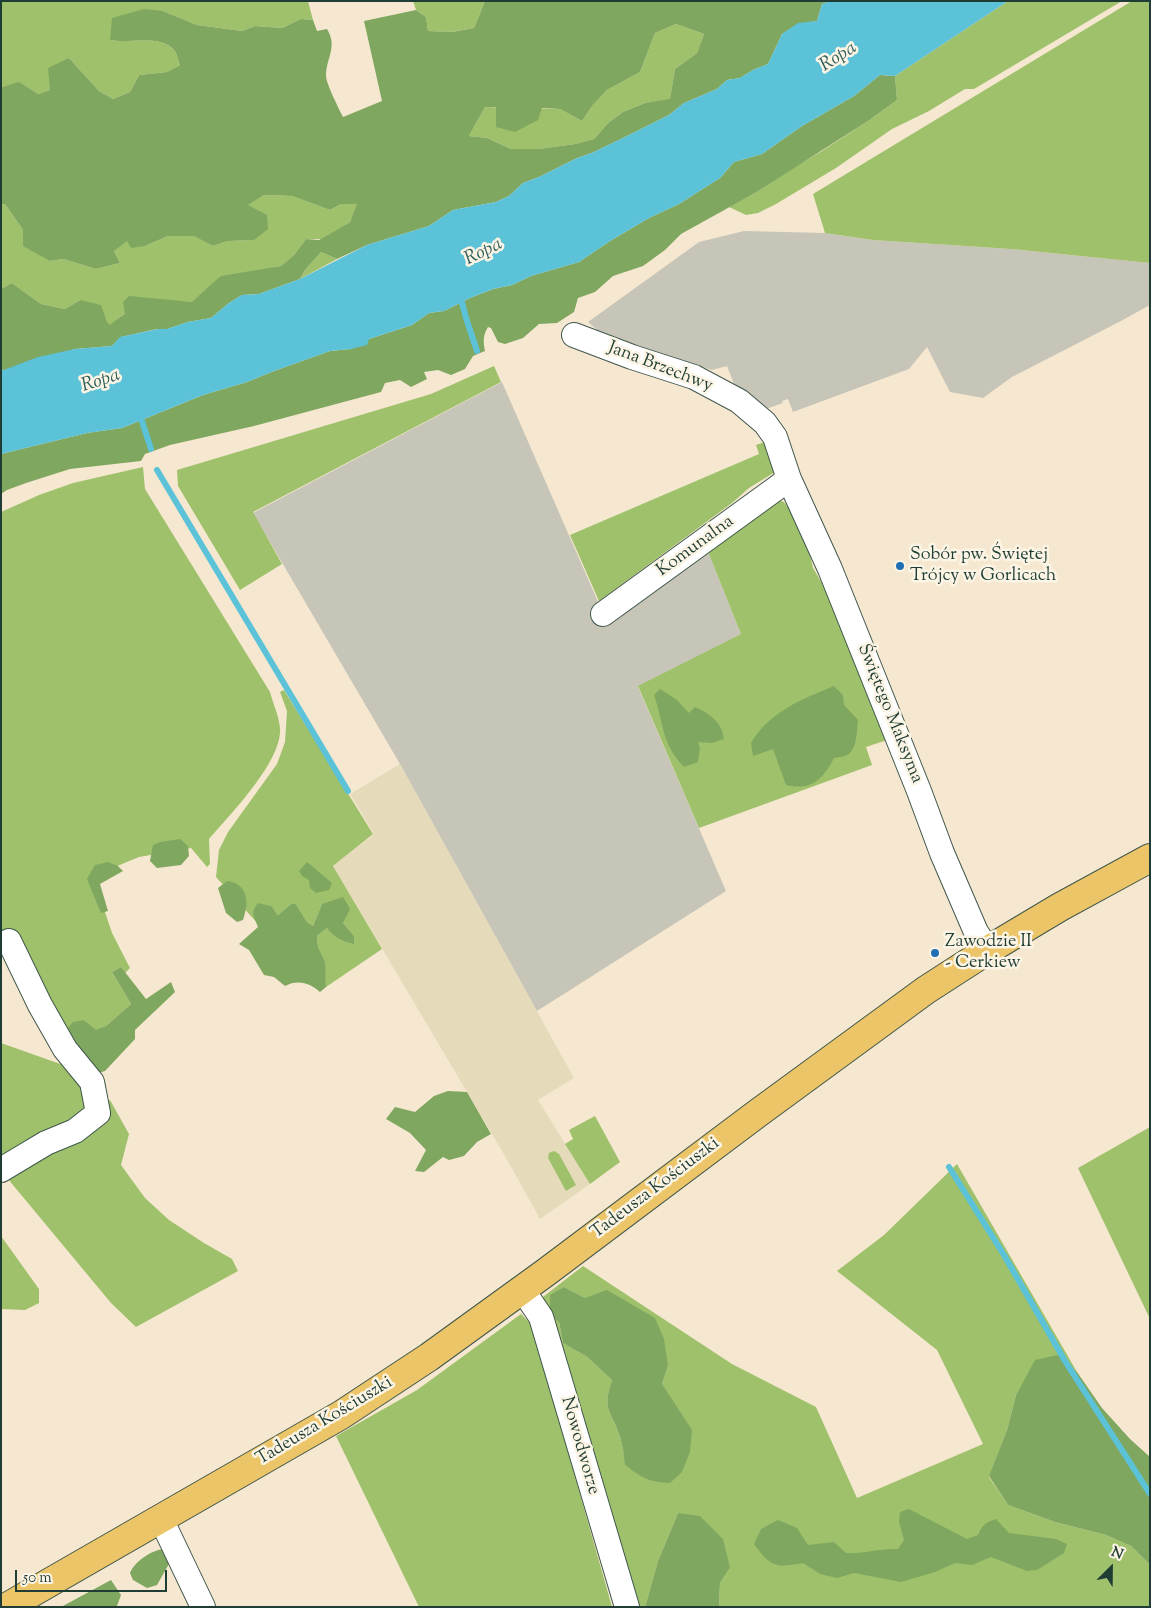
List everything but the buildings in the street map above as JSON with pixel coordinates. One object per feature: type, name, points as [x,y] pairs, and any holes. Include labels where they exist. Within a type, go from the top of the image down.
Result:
[{"type":"main road","name":"Tadeusza Kościuszki","points":[[8,1607],[341,1415],[429,1357],[926,990],[988,950],[1150,858]]},
{"type":"street","name":"Jana Brzechwy","points":[[574,335],[632,357],[694,377],[739,401],[766,424],[775,438],[789,479]]},
{"type":"street","name":"Komunalna","points":[[603,614],[789,479]]},
{"type":"street","name":"Świętego Maksyma","points":[[789,479],[830,569],[942,853],[976,932],[988,950]]},
{"type":"street","points":[[1,1170],[46,1143],[75,1131],[98,1113],[92,1082],[65,1049],[40,1005],[9,941]]},
{"type":"street","name":"Nowodworze","points":[[522,1289],[541,1317],[627,1607]]},
{"type":"street","points":[[161,1519],[203,1607]]},
{"type":"shaded area","points":[[744,231],[825,233],[873,240],[1011,249],[1150,263],[1150,305],[1012,377],[983,398],[950,392],[927,347],[909,369],[793,412],[788,399],[782,401],[783,403],[766,409],[736,389],[727,366],[712,370],[603,335],[588,322],[699,242]]},
{"type":"shaded area","points":[[502,382],[606,620],[614,622],[707,549],[741,634],[638,687],[726,891],[537,1011],[400,764],[253,513]]},
{"type":"shaded area","points":[[400,764],[574,1078],[538,1100],[590,1184],[540,1219],[505,1156],[333,866],[374,834],[350,794]]},
{"type":"green space","points":[[1,1],[308,1],[313,20],[301,19],[282,28],[255,26],[242,31],[197,25],[163,11],[110,40],[161,42],[174,50],[180,65],[167,72],[139,75],[130,92],[113,99],[99,91],[69,58],[50,90],[38,94],[19,83],[2,87],[1,90]]},
{"type":"green space","points":[[413,1],[485,1],[474,28],[451,32],[428,31],[426,17],[416,10]]},
{"type":"green space","points":[[485,1],[831,1],[822,4],[817,21],[798,24],[782,34],[768,64],[740,78],[727,80],[717,89],[684,103],[669,115],[594,152],[523,183],[509,196],[496,202],[453,210],[429,226],[367,245],[337,259],[321,252],[305,270],[300,279],[259,294],[242,295],[211,318],[188,322],[167,329],[157,329],[121,337],[112,346],[75,349],[1,371],[1,289],[12,283],[41,304],[65,309],[80,300],[101,305],[107,322],[110,325],[125,314],[123,302],[129,296],[192,302],[221,276],[281,266],[294,255],[306,239],[319,240],[350,222],[357,204],[341,204],[330,210],[292,196],[264,195],[248,205],[267,215],[268,229],[254,240],[228,241],[213,246],[194,236],[168,236],[145,246],[131,248],[127,241],[114,251],[120,263],[96,269],[63,259],[50,261],[23,246],[23,230],[5,204],[1,204],[2,87],[19,82],[38,94],[50,90],[48,68],[69,58],[99,91],[113,99],[130,92],[139,75],[167,72],[180,65],[174,50],[161,42],[110,40],[112,18],[144,9],[163,11],[197,25],[242,31],[255,26],[282,28],[301,19],[313,20],[317,31],[327,29],[330,35],[332,47],[326,76],[330,90],[343,117],[382,101],[364,21],[416,10],[426,17],[428,31],[452,32],[474,28]],"holes":[[[676,24],[704,34],[697,53],[675,69],[670,99],[645,103],[623,112],[608,123],[594,139],[575,144],[539,149],[511,149],[487,138],[469,136],[485,107],[496,107],[496,127],[515,132],[538,120],[542,108],[560,109],[582,121],[607,90],[640,72],[655,33]]]},
{"type":"green space","points":[[1008,1],[1122,1],[974,89],[965,89],[929,111],[892,129],[836,168],[776,204],[758,213],[746,215],[729,207],[822,151],[897,100],[895,76]]},
{"type":"green space","points":[[1132,1],[1150,1],[1150,263],[1011,249],[873,240],[825,233],[813,194]]},
{"type":"green space","points":[[676,24],[704,34],[697,53],[675,69],[670,100],[645,103],[623,112],[608,123],[594,139],[575,144],[539,149],[511,149],[487,138],[469,136],[485,107],[560,109],[582,121],[607,90],[640,72],[655,33]]},
{"type":"green space","points":[[880,75],[895,76],[897,100],[868,121],[755,193],[681,234],[665,250],[643,266],[613,276],[595,292],[578,298],[574,312],[557,323],[539,324],[523,338],[505,344],[498,342],[491,328],[488,327],[484,339],[485,351],[473,356],[465,369],[451,375],[438,370],[424,372],[427,379],[411,387],[400,380],[385,383],[381,392],[254,426],[170,445],[145,454],[141,461],[70,469],[26,483],[1,494],[1,454],[87,433],[122,428],[203,395],[247,382],[330,351],[351,349],[369,339],[412,325],[429,313],[444,311],[493,289],[512,285],[531,276],[579,262],[610,241],[649,218],[679,204],[720,178],[734,162],[762,154],[802,126],[854,96]]},
{"type":"green space","points":[[264,195],[292,196],[330,210],[341,204],[358,204],[350,222],[321,239],[306,239],[294,255],[281,266],[246,273],[208,287],[193,302],[166,301],[125,306],[125,314],[110,326],[80,300],[65,309],[41,304],[12,283],[1,289],[1,204],[5,204],[23,230],[50,261],[63,259],[96,269],[120,263],[114,251],[127,240],[145,246],[168,236],[195,236],[213,246],[228,241],[254,240],[247,205]]},
{"type":"green space","points":[[321,252],[337,259],[300,279],[305,270]]},
{"type":"green space","points":[[494,366],[501,382],[253,512],[282,564],[240,590],[178,486],[177,470],[431,394]]},
{"type":"green space","points":[[765,442],[775,472],[749,488],[732,503],[599,601],[570,535],[759,454],[756,445]]},
{"type":"green space","points":[[143,467],[145,489],[270,692],[278,716],[280,730],[278,743],[264,772],[253,788],[209,839],[210,864],[207,867],[191,848],[139,857],[93,876],[112,933],[130,968],[125,973],[121,967],[112,972],[131,1004],[106,1026],[96,1031],[84,1020],[62,1035],[14,934],[7,929],[1,932],[1,512],[39,495],[73,483]]},
{"type":"green space","points":[[773,499],[784,502],[793,514],[809,551],[813,568],[829,595],[890,739],[866,747],[872,765],[699,828],[638,686],[741,634],[707,549]]},
{"type":"green space","points":[[834,686],[843,695],[844,705],[858,720],[854,746],[847,755],[834,758],[826,772],[816,782],[803,786],[786,785],[773,749],[753,756],[751,743],[767,723],[787,708]]},
{"type":"green space","points":[[660,689],[677,700],[689,713],[695,707],[714,719],[721,728],[724,739],[712,743],[698,742],[700,748],[698,762],[684,767],[671,750],[664,733],[654,695]]},
{"type":"green space","points":[[284,690],[373,834],[333,866],[382,949],[326,987],[324,962],[318,947],[317,936],[327,928],[354,936],[343,923],[322,904],[313,926],[307,922],[296,904],[291,904],[278,915],[275,911],[258,924],[216,877],[219,850],[228,832],[277,764],[285,742],[287,711],[280,692]]},
{"type":"green space","points":[[180,839],[188,846],[189,856],[181,865],[157,868],[150,861],[153,845]]},
{"type":"green space","points":[[108,862],[118,866],[123,871],[100,884],[108,911],[101,913],[87,879],[95,865]]},
{"type":"green space","points":[[307,862],[332,883],[329,890],[316,893],[310,888],[309,880],[302,876],[299,871]]},
{"type":"green space","points":[[227,881],[240,886],[245,895],[246,907],[243,920],[237,922],[226,913],[218,888]]},
{"type":"green space","points":[[343,897],[350,909],[343,923],[354,936],[354,944],[339,939],[327,928],[317,936],[318,947],[325,962],[326,987],[320,992],[312,986],[299,982],[285,986],[274,977],[264,975],[249,950],[239,944],[258,927],[253,912],[258,903],[271,906],[278,915],[291,904],[296,904],[307,922],[313,926],[322,904]]},
{"type":"green space","points":[[121,967],[146,999],[171,982],[175,992],[135,1030],[135,1039],[105,1071],[94,1074],[62,1035],[73,1022],[84,1020],[96,1030],[106,1026],[131,1004],[112,972]]},
{"type":"green space","points":[[1,1043],[66,1066],[81,1080],[88,1112],[1,1165]]},
{"type":"green space","points":[[448,1091],[467,1092],[491,1134],[477,1142],[464,1156],[449,1160],[443,1157],[424,1172],[415,1171],[426,1150],[410,1133],[386,1119],[395,1107],[415,1112],[434,1096]]},
{"type":"green space","points":[[110,1100],[129,1134],[121,1165],[145,1198],[169,1220],[232,1259],[238,1271],[136,1327],[111,1303],[3,1173]]},
{"type":"green space","points":[[595,1116],[620,1162],[590,1184],[565,1144],[573,1139],[569,1130]]},
{"type":"green space","points":[[1150,1127],[1150,1319],[1078,1168]]},
{"type":"green space","points":[[554,1151],[559,1154],[576,1185],[566,1191],[548,1158],[549,1153]]},
{"type":"green space","points":[[957,1164],[1077,1372],[1058,1355],[1026,1378],[1016,1395],[1007,1430],[989,1477],[1008,1505],[1055,1522],[1106,1535],[1131,1546],[1150,1565],[1150,1607],[719,1607],[720,1583],[730,1568],[678,1513],[658,1561],[645,1607],[630,1607],[539,1300],[583,1266],[732,1364],[816,1407],[857,1498],[983,1444],[937,1350],[837,1271],[884,1235]],"holes":[[[564,1287],[585,1298],[668,1366],[662,1384],[626,1465],[623,1447],[608,1405],[607,1398],[612,1380],[587,1357],[563,1343],[559,1322]]]},
{"type":"green space","points":[[1,1236],[39,1289],[39,1303],[25,1310],[1,1309]]},
{"type":"green space","points":[[564,1287],[585,1298],[607,1290],[655,1318],[664,1339],[668,1366],[662,1384],[692,1430],[690,1452],[682,1472],[670,1483],[656,1482],[646,1478],[625,1465],[621,1440],[608,1405],[607,1398],[612,1380],[587,1357],[563,1343],[559,1322],[550,1314],[550,1295]]},
{"type":"green space","points":[[521,1314],[532,1325],[612,1607],[419,1607],[336,1436],[417,1390]]},
{"type":"green space","points":[[1058,1355],[1077,1372],[1102,1408],[1130,1439],[1150,1457],[1150,1565],[1131,1546],[1106,1535],[1055,1522],[1008,1505],[989,1476],[1007,1430],[1016,1395],[1035,1360]]},
{"type":"green space","points":[[909,1509],[967,1539],[978,1535],[985,1524],[996,1519],[1009,1533],[1056,1539],[1067,1544],[1064,1553],[1037,1570],[1027,1571],[991,1557],[972,1565],[955,1563],[935,1572],[901,1582],[854,1573],[837,1578],[820,1574],[803,1563],[774,1564],[754,1544],[761,1529],[778,1520],[797,1528],[808,1545],[834,1542],[846,1553],[898,1549],[904,1540],[899,1522],[900,1512]]},
{"type":"green space","points":[[678,1513],[700,1516],[723,1539],[730,1568],[720,1583],[719,1607],[645,1607],[658,1561]]},
{"type":"green space","points":[[164,1549],[170,1562],[157,1585],[147,1588],[133,1580],[130,1573],[140,1560],[149,1554]]},
{"type":"green space","points":[[111,1580],[121,1595],[117,1606],[61,1607]]},
{"type":"water","name":"Ropa","points":[[831,1],[1008,1],[895,76],[880,75],[854,96],[802,126],[762,154],[734,162],[720,178],[679,204],[649,218],[610,241],[579,262],[531,276],[512,285],[493,289],[444,311],[429,313],[412,325],[369,339],[367,345],[330,351],[247,382],[203,395],[122,428],[87,433],[1,454],[1,371],[38,357],[75,349],[112,346],[120,337],[158,329],[167,329],[188,322],[211,318],[242,295],[259,294],[300,279],[367,245],[429,226],[453,210],[496,202],[509,196],[523,183],[594,152],[669,115],[684,103],[717,89],[727,80],[740,78],[768,64],[782,34],[798,23],[817,21],[822,4]]},
{"type":"waterway","points":[[460,295],[477,351]]},
{"type":"waterway","points":[[139,412],[151,449]]},
{"type":"waterway","points":[[157,470],[348,791]]},
{"type":"waterway","points":[[949,1167],[1004,1255],[1065,1361],[1150,1494]]},
{"type":"place","name":"Sobór pw. Świętej Trójcy w Gorlicach","points":[[900,566]]},
{"type":"place","name":"Zawodzie II - Cerkiew","points":[[935,953]]}]
